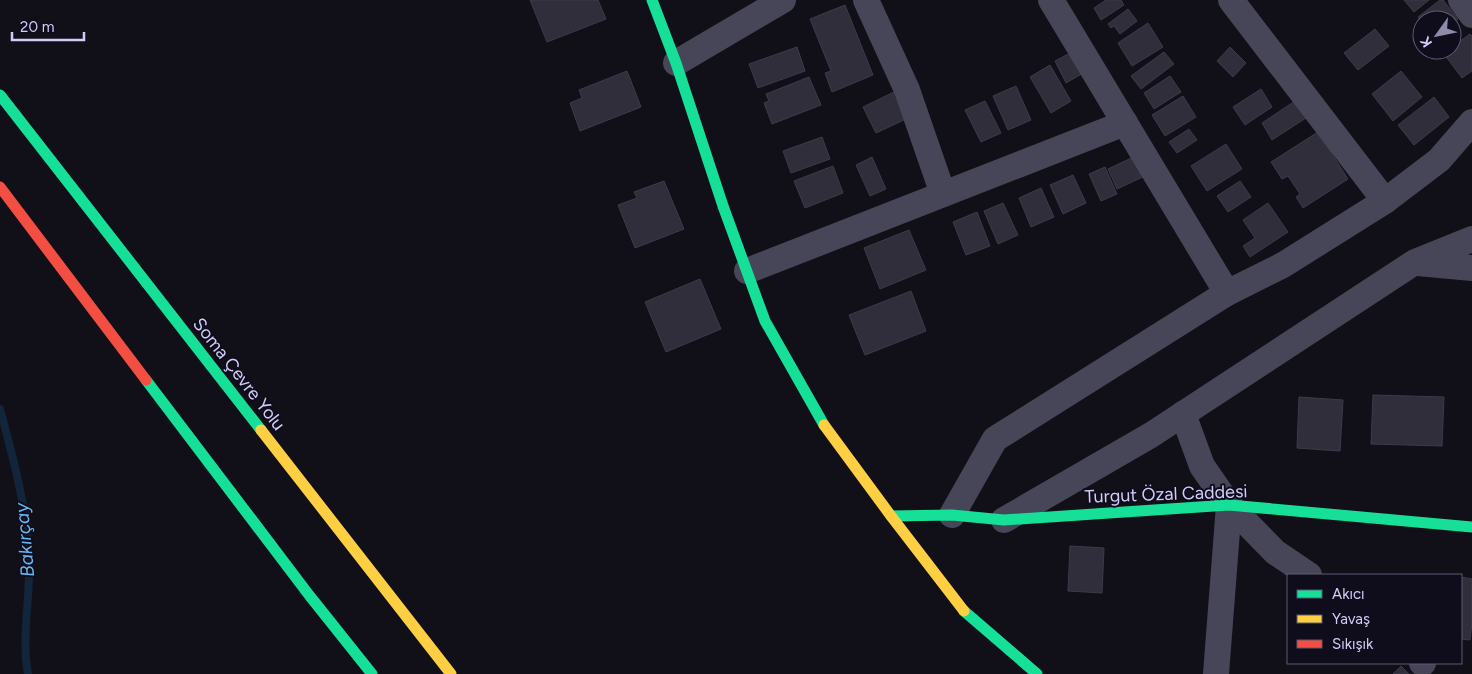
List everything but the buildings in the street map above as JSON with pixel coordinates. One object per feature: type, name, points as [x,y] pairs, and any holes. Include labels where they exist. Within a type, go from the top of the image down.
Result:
[{"type":"main road","points":[[652,0],[765,321],[825,426],[967,615],[1037,674]]},
{"type":"main road","name":"Soma Çevre Yolu","points":[[0,95],[450,674]]},
{"type":"main road","points":[[0,187],[303,587],[372,674]]},
{"type":"main road","name":"Turgut Özal Caddesi","points":[[891,516],[952,515],[1004,520],[1229,505],[1472,527]]},
{"type":"street","points":[[676,64],[783,0]]},
{"type":"street","points":[[866,0],[907,90],[943,194]]},
{"type":"street","points":[[1051,0],[1227,293]]},
{"type":"street","points":[[1231,0],[1384,201]]},
{"type":"street","points":[[1461,0],[1472,15]]},
{"type":"street","points":[[952,515],[995,439],[1227,293],[1283,265],[1384,201],[1439,160],[1472,122]]},
{"type":"street","points":[[747,271],[1125,124]]},
{"type":"street","points":[[1004,520],[1151,435],[1415,262],[1472,239]]},
{"type":"street","points":[[1415,262],[1472,268]]},
{"type":"street","points":[[1183,414],[1202,466],[1229,505],[1275,552],[1308,574]]},
{"type":"street","points":[[1216,674],[1229,505]]},
{"type":"waterway","name":"Bakırçay","points":[[0,409],[18,481],[27,536],[29,570],[25,645],[28,674]]},
{"type":"traffic: fast","points":[[652,0],[676,63],[723,206],[765,321],[824,425]]},
{"type":"traffic: fast","points":[[0,95],[261,430]]},
{"type":"traffic: fast","points":[[146,380],[309,595],[372,674]]},
{"type":"traffic: fast","points":[[891,516],[952,515],[1004,520],[1229,505],[1472,527]]},
{"type":"traffic: fast","points":[[964,611],[1037,674]]},
{"type":"traffic: slow","points":[[824,425],[964,611]]},
{"type":"traffic: slow","points":[[261,430],[451,674]]},
{"type":"traffic: jam","points":[[0,187],[146,380]]}]
